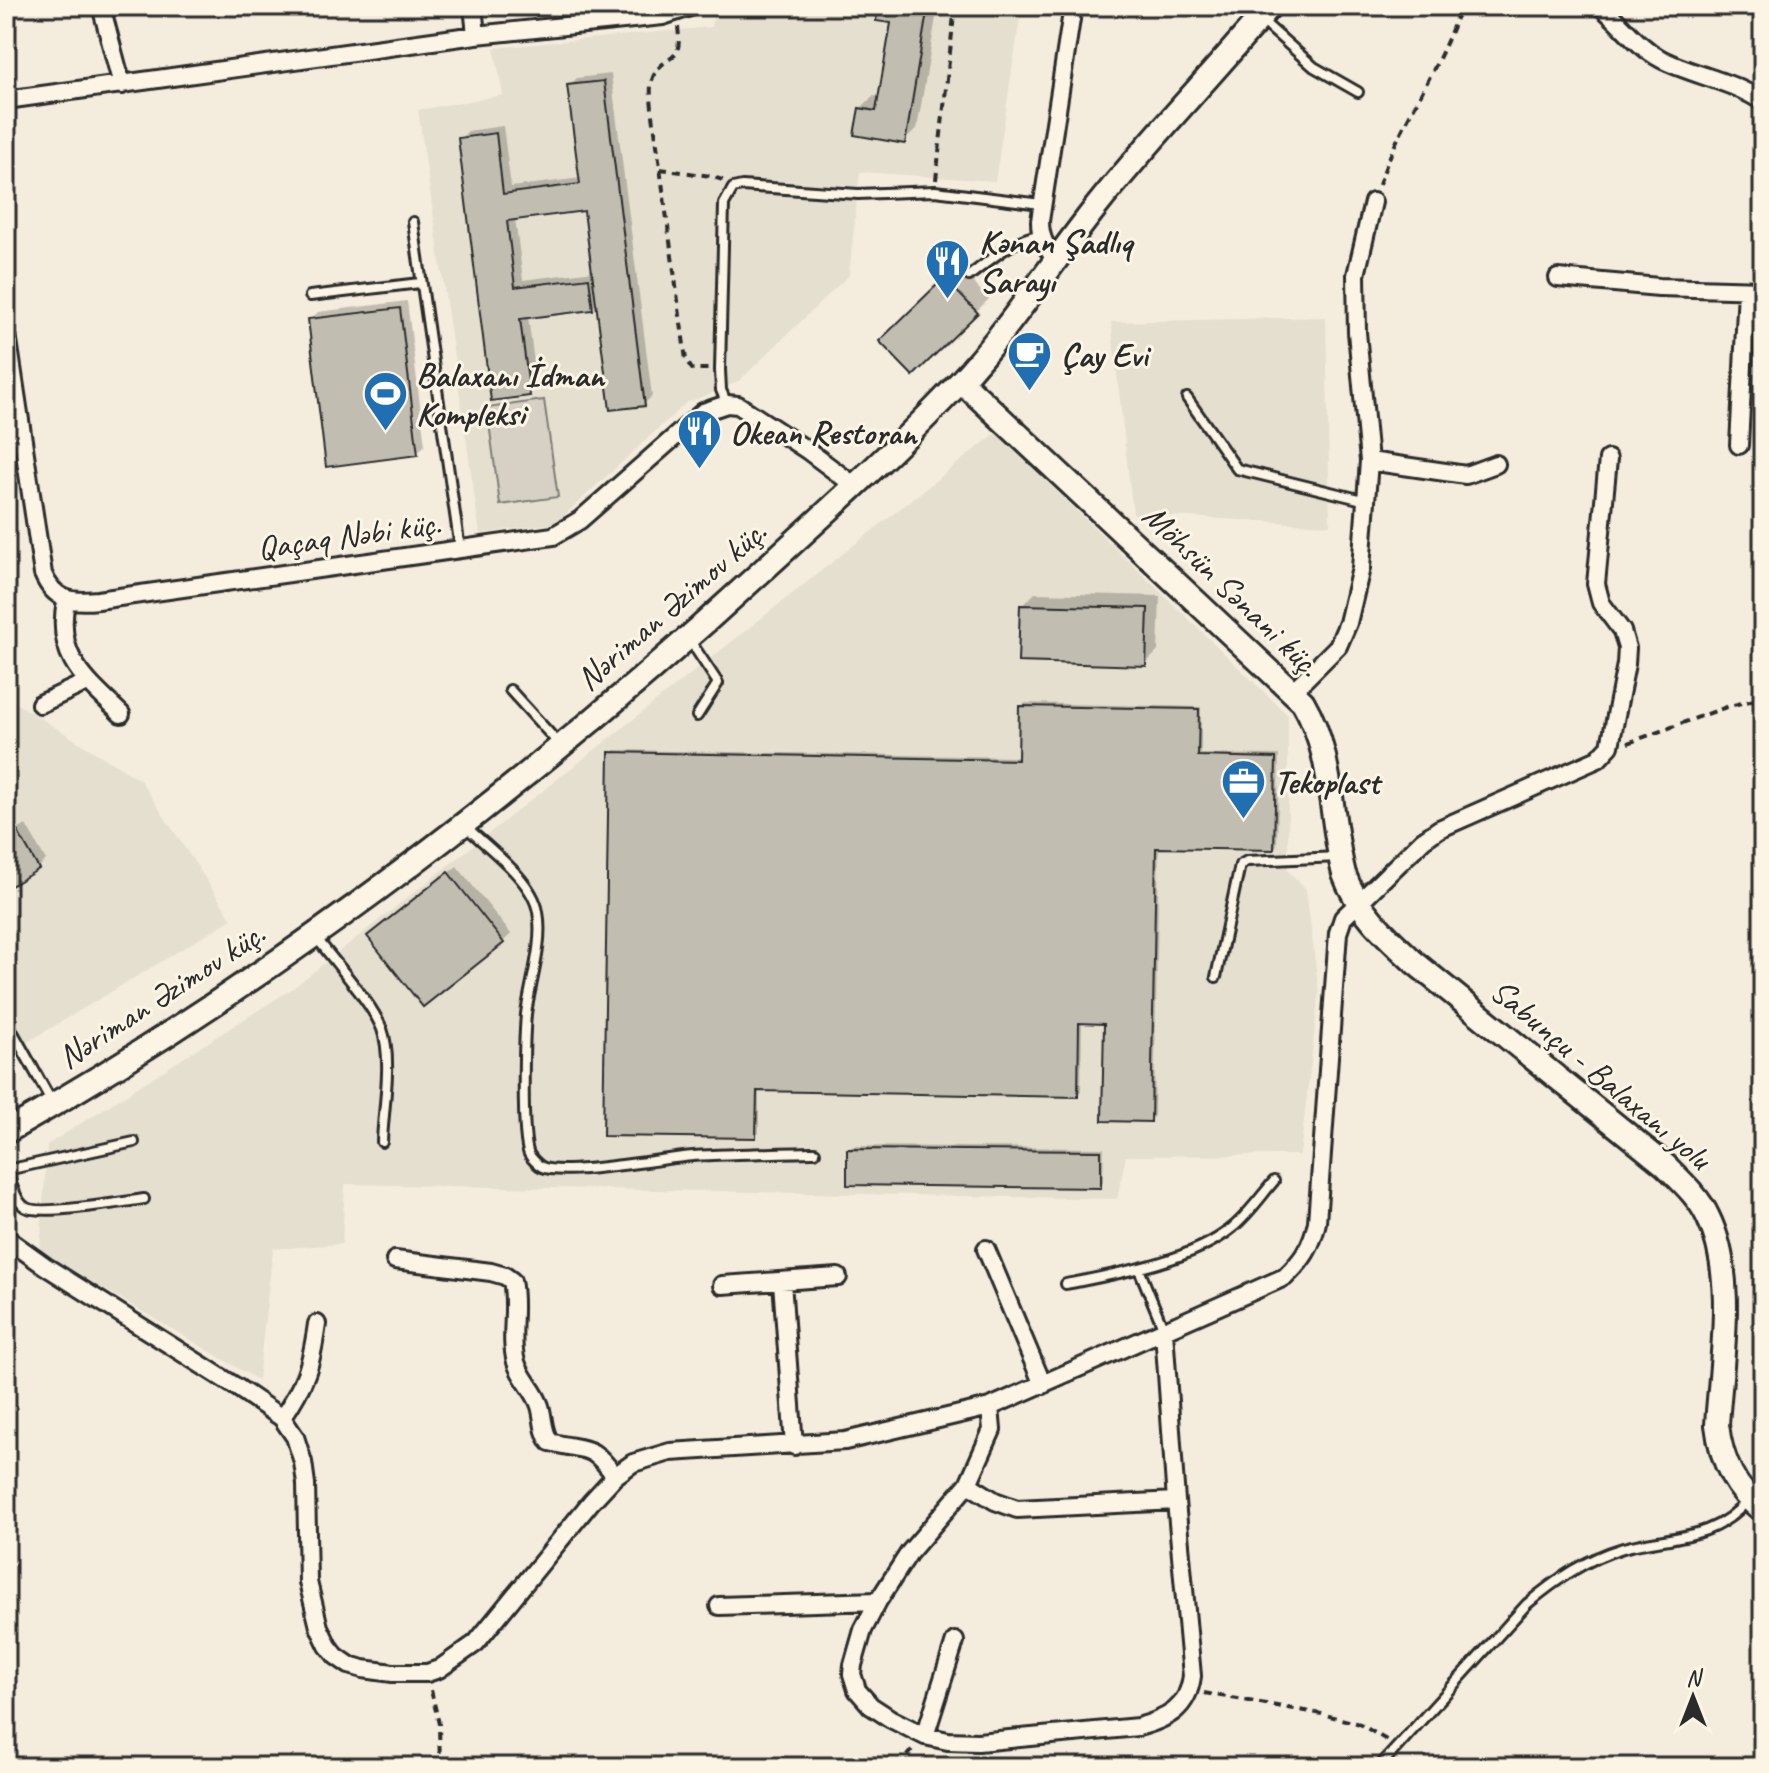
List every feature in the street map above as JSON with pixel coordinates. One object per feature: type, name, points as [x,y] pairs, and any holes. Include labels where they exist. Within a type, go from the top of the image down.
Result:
[{"type":"main road","name":"Nəriman Əzimov küç.","points":[[6,1132],[54,1105],[315,936],[464,824],[689,639],[855,486],[961,381],[997,341],[1116,183],[1265,12]]},
{"type":"main road","name":"Möhsün Sənani küç.","points":[[961,381],[1293,691],[1311,716],[1328,765],[1339,857],[1349,888],[1359,904]]},
{"type":"main road","name":"Sabunçu - Balaxanı yolu","points":[[1359,904],[1414,962],[1665,1165],[1707,1215],[1717,1238],[1723,1282],[1717,1425],[1719,1448],[1734,1481],[1755,1505]]},
{"type":"street","points":[[101,6],[122,85]]},
{"type":"street","points":[[473,6],[476,35]]},
{"type":"street","points":[[6,100],[476,35],[644,19],[676,13],[693,6]]},
{"type":"street","points":[[1056,259],[1040,235],[1041,204],[1073,6]]},
{"type":"street","points":[[1600,6],[1642,47],[1658,58],[1684,70],[1730,83],[1763,102]]},
{"type":"street","points":[[1293,691],[1338,646],[1348,623],[1361,568],[1369,461],[1356,289],[1373,202]]},
{"type":"street","points":[[1558,278],[1610,285],[1755,290],[1739,445]]},
{"type":"street","points":[[6,327],[43,574],[55,594],[66,601],[63,620],[67,650],[75,667],[121,714]]},
{"type":"street","points":[[727,404],[738,405],[751,413],[855,486]]},
{"type":"street","name":"Qaçaq Nəbi küç.","points":[[66,601],[98,600],[553,536],[569,528],[703,412],[727,404]]},
{"type":"street","points":[[6,1238],[282,1418],[295,1437],[303,1462],[308,1582],[313,1610],[328,1646],[336,1656],[363,1669],[427,1673],[458,1658],[492,1627],[559,1540],[615,1476],[633,1463],[670,1452],[794,1446],[867,1437],[990,1407],[1285,1277],[1303,1260],[1313,1243],[1317,1222],[1338,933],[1343,918],[1423,840],[1439,829],[1598,759],[1610,746],[1627,648],[1622,631],[1601,603],[1596,584],[1608,459]]},
{"type":"street","points":[[1369,461],[1466,475],[1496,464]]},
{"type":"street","points":[[40,704],[87,682]]},
{"type":"street","points":[[986,1249],[1043,1385]]},
{"type":"street","points":[[395,1260],[491,1272],[512,1281],[516,1296],[515,1359],[519,1372],[540,1405],[544,1434],[550,1442],[589,1448],[600,1456],[615,1476]]},
{"type":"street","points":[[722,1285],[838,1277]]},
{"type":"street","points":[[782,1282],[794,1446]]},
{"type":"street","points":[[282,1418],[302,1389],[312,1362],[317,1324]]},
{"type":"street","points":[[990,1407],[992,1430],[968,1484],[909,1553],[863,1630],[852,1674],[857,1690],[871,1706],[925,1736],[948,1741],[978,1742],[1138,1727],[1163,1720],[1182,1705],[1190,1691],[1192,1676],[1164,1331]]},
{"type":"street","points":[[968,1484],[995,1501],[1017,1509],[1176,1501]]},
{"type":"street","points":[[719,1606],[878,1601]]},
{"type":"street","points":[[925,1736],[955,1641]]},
{"type":"lane","points":[[1265,12],[1314,67],[1358,92]]},
{"type":"lane","points":[[727,404],[721,390],[720,370],[724,204],[733,188],[742,186],[858,194],[935,191],[1041,204]]},
{"type":"lane","points":[[413,222],[460,550]]},
{"type":"lane","points":[[969,276],[1014,242],[1040,235]]},
{"type":"lane","points":[[310,296],[420,283]]},
{"type":"lane","points":[[1187,398],[1237,469],[1368,501]]},
{"type":"lane","points":[[689,639],[718,683],[697,716]]},
{"type":"lane","points":[[510,690],[560,746]]},
{"type":"lane","points":[[464,824],[518,876],[533,895],[539,912],[539,932],[526,1017],[525,1134],[530,1156],[541,1166],[555,1170],[692,1156],[815,1152]]},
{"type":"lane","points":[[1216,977],[1240,865],[1247,861],[1339,857]]},
{"type":"lane","points":[[315,936],[382,1028],[386,1049],[382,1142]]},
{"type":"lane","points":[[6,1020],[54,1105]]},
{"type":"lane","points":[[134,1142],[6,1169],[21,1204],[28,1210],[144,1199]]},
{"type":"lane","points":[[1066,1284],[1139,1269],[1198,1247],[1233,1228],[1274,1181]]},
{"type":"lane","points":[[1139,1269],[1164,1331]]},
{"type":"lane","points":[[1379,1767],[1527,1604],[1551,1584],[1582,1563],[1624,1548],[1716,1528],[1755,1505]]},
{"type":"path","points":[[935,191],[955,6]]},
{"type":"path","points":[[1373,202],[1389,158],[1451,37],[1460,6]]},
{"type":"path","points":[[676,13],[680,45],[675,56],[655,72],[650,86],[660,169],[686,360],[692,369],[720,370]]},
{"type":"path","points":[[660,169],[722,179],[733,188]]},
{"type":"path","points":[[1610,746],[1633,742],[1729,706],[1763,698]]},
{"type":"path","points":[[427,1673],[439,1724],[440,1767]]},
{"type":"path","points":[[1190,1691],[1322,1714],[1360,1724],[1397,1746]]},
{"type":"path","points":[[898,1767],[925,1736]]},
{"type":"shaded area","points":[[727,6],[1022,6],[995,181],[860,172],[849,275],[740,380],[686,403],[556,523],[480,534],[418,110],[503,95],[494,48],[711,27],[715,9]]},
{"type":"shaded area","points":[[1326,317],[1330,525],[1133,514],[1111,322]]},
{"type":"shaded area","points":[[544,400],[558,497],[500,505],[487,408]]},
{"type":"shaded area","points":[[996,433],[1288,715],[1288,871],[1306,889],[1319,993],[1300,1155],[1126,1156],[1117,1199],[345,1184],[342,1244],[273,1249],[258,1380],[40,1251],[47,1145],[293,988]]},
{"type":"shaded area","points":[[6,697],[140,780],[232,919],[6,1055]]},
{"type":"building","points":[[878,6],[928,6],[905,144],[854,135],[859,108],[876,111],[891,23],[876,21]]},
{"type":"building","points":[[604,81],[645,406],[610,410],[584,211],[507,221],[515,287],[589,278],[593,310],[520,319],[530,396],[491,401],[458,138],[496,133],[503,194],[580,184],[567,85]]},
{"type":"building","points":[[944,278],[978,313],[913,376],[879,341]]},
{"type":"building","points":[[400,308],[418,455],[326,467],[308,319]]},
{"type":"building","points":[[1020,605],[1148,608],[1146,666],[1018,662]]},
{"type":"building","points":[[1019,706],[1199,709],[1198,756],[1276,758],[1274,850],[1156,848],[1151,1122],[1102,1121],[1104,1024],[1079,1023],[1078,1097],[757,1091],[756,1138],[603,1136],[609,752],[1018,760]]},
{"type":"building","points":[[18,832],[39,869],[6,889],[6,839]]},
{"type":"building","points":[[448,872],[504,943],[423,1007],[367,936]]},
{"type":"building","points":[[847,1149],[1101,1151],[1101,1188],[847,1185]]},
{"type":"place","name":"Kənan Şadlıq Sarayı","points":[[948,300]]},
{"type":"place","name":"Çay Evi","points":[[1030,393]]},
{"type":"place","name":"Balaxanı İdman Kompleksi","points":[[385,433]]},
{"type":"place","name":"Okean Restoran","points":[[699,471]]},
{"type":"place","name":"Tekoplast","points":[[1243,820]]}]
